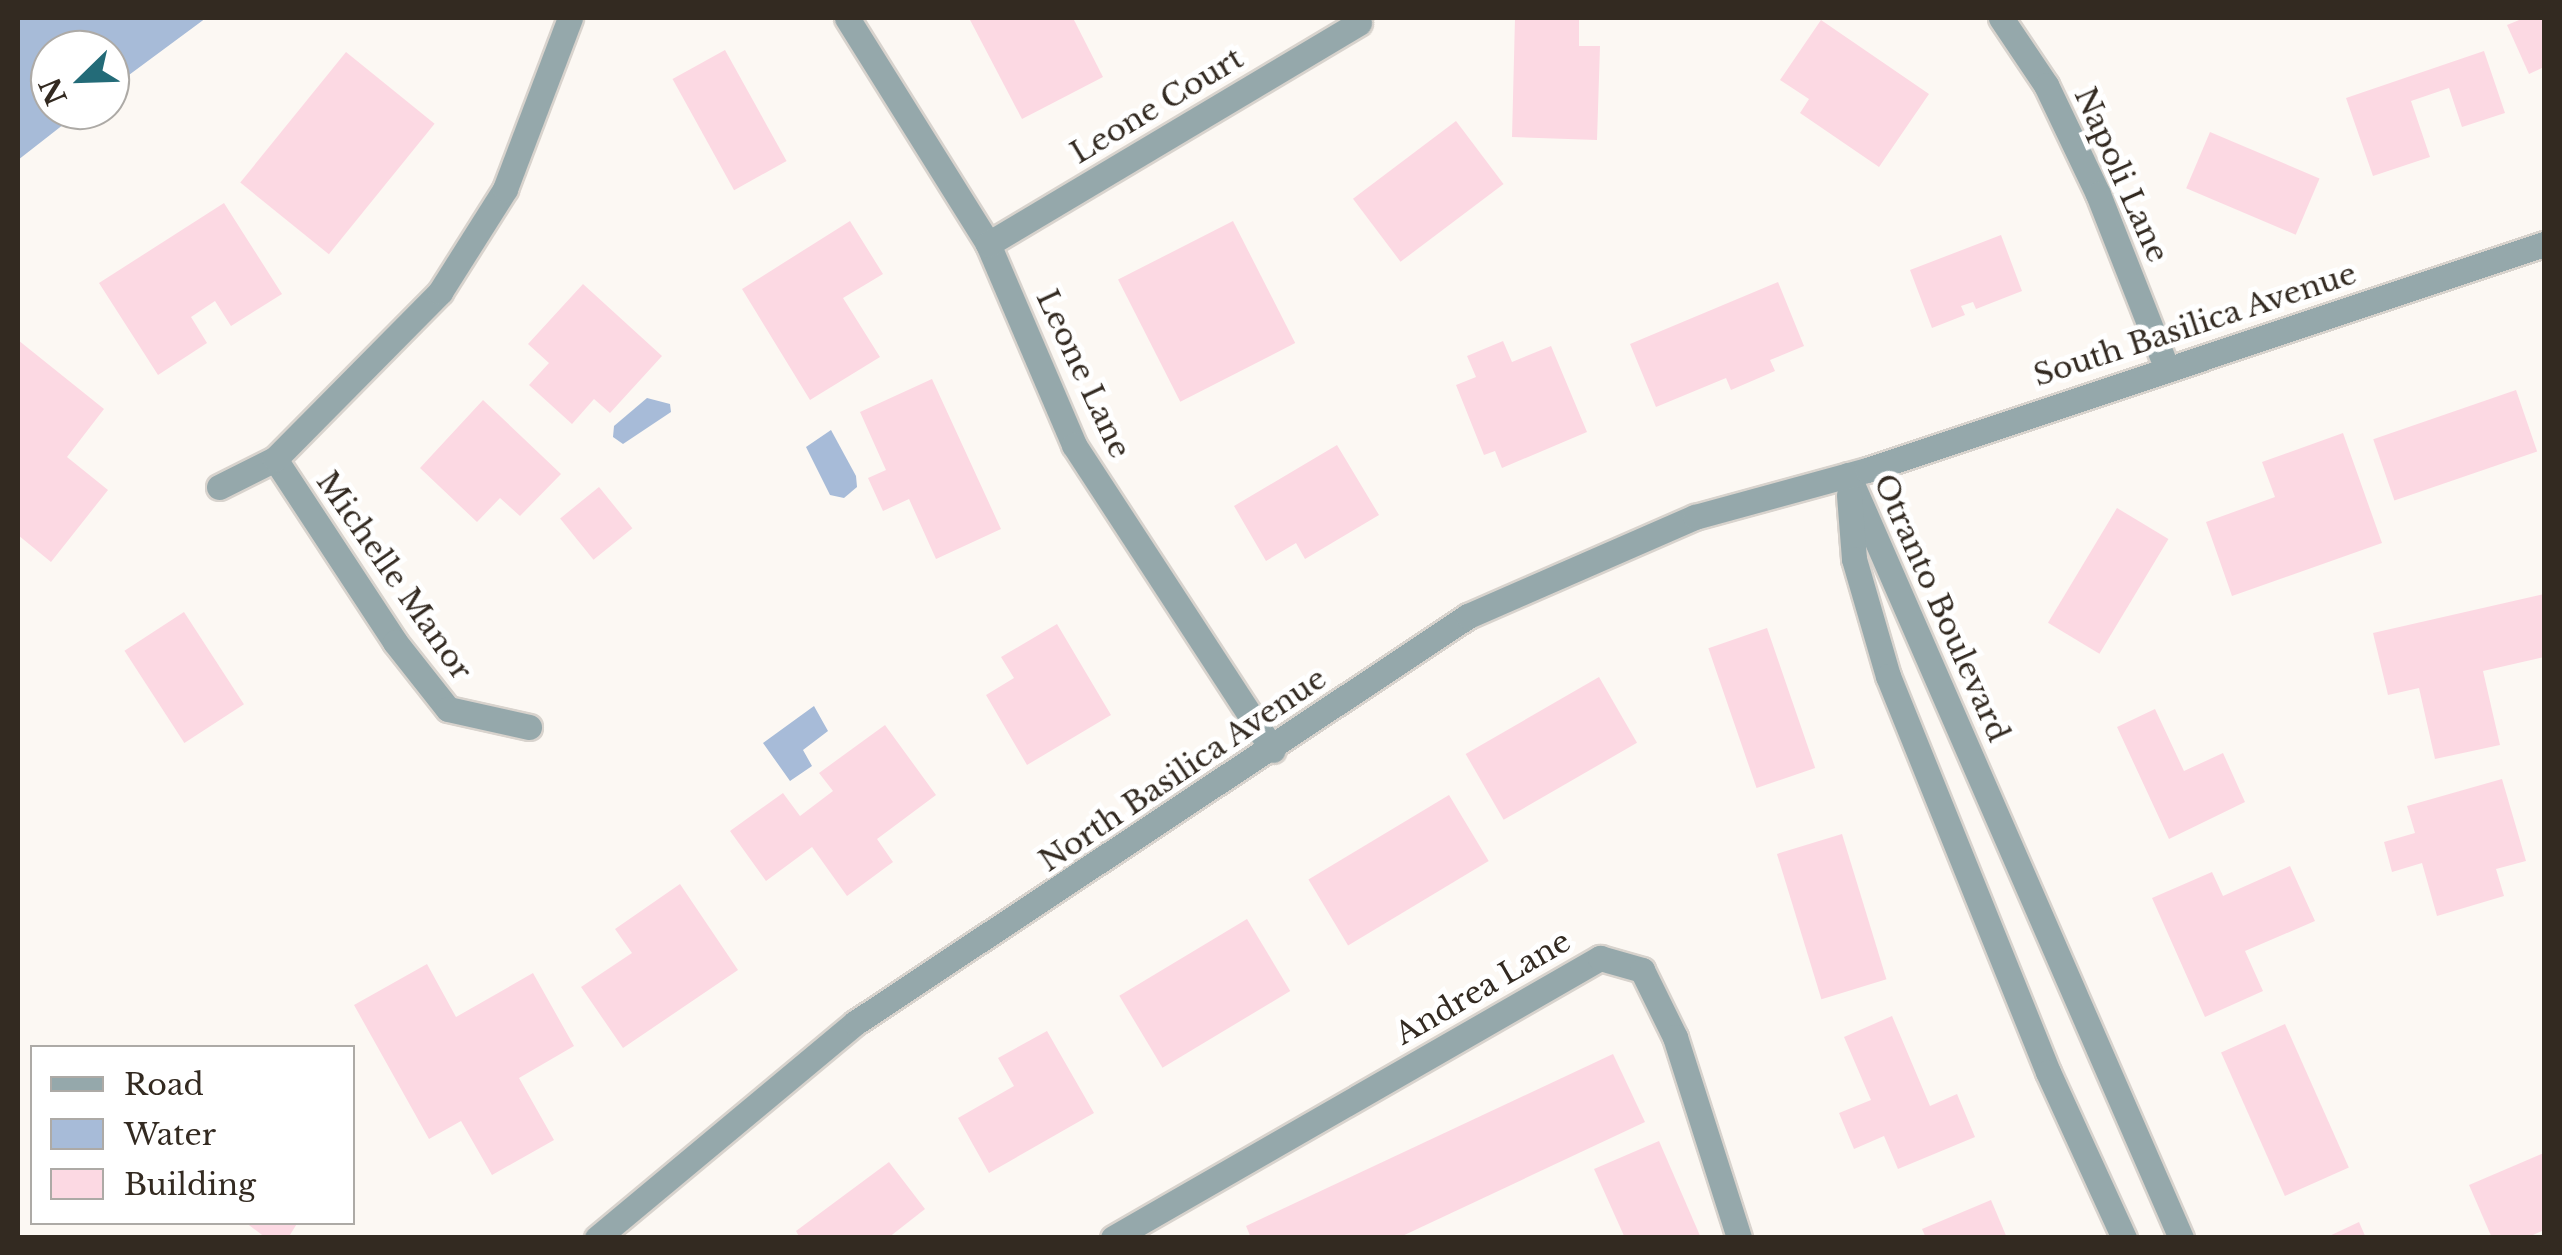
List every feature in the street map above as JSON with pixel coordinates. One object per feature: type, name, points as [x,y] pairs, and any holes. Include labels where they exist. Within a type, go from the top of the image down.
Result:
[{"type":"street","name":"Michelle Manor","points":[[218,486],[275,460],[440,292],[505,190],[570,18]]},
{"type":"street","name":"Leone Lane","points":[[847,18],[988,244],[1074,445],[1273,750]]},
{"type":"street","name":"Napoli Lane","points":[[2000,18],[2046,86],[2098,194],[2166,367]]},
{"type":"street","name":"Leone Court","points":[[988,244],[1359,23]]},
{"type":"street","name":"South Basilica Avenue","points":[[1858,473],[2166,367],[2544,244]]},
{"type":"street","name":"Michelle Manor","points":[[275,460],[448,710],[529,727]]},
{"type":"street","name":"North Basilica Avenue","points":[[598,1238],[855,1023],[1273,750],[1468,616],[1694,517],[1858,473]]},
{"type":"street","name":"Otranto Boulevard","points":[[1858,473],[1854,559],[1888,676],[2048,1072],[2124,1238]]},
{"type":"street","name":"Otranto Boulevard","points":[[1858,473],[2182,1238]]},
{"type":"street","name":"Andrea Lane","points":[[1114,1238],[1600,958],[1642,970],[1676,1037],[1739,1238]]},
{"type":"water","points":[[18,18],[206,18],[130,74],[130,30],[30,30],[30,130],[56,130],[18,160]]},
{"type":"water","points":[[647,398],[670,404],[671,412],[623,444],[613,437],[614,426]]},
{"type":"water","points":[[831,430],[856,476],[857,487],[844,498],[830,495],[806,447]]},
{"type":"water","points":[[814,706],[828,731],[803,750],[812,766],[790,781],[763,743]]},
{"type":"building","points":[[969,18],[1073,18],[1103,77],[1022,119]]},
{"type":"building","points":[[1515,18],[1579,18],[1579,46],[1600,46],[1597,140],[1512,137]]},
{"type":"building","points":[[2524,18],[2544,18],[2544,67],[2529,74],[2507,25]]},
{"type":"building","points":[[1821,20],[1929,94],[1879,167],[1800,113],[1809,99],[1780,80]]},
{"type":"building","points":[[725,50],[787,161],[734,190],[673,79]]},
{"type":"building","points":[[2484,51],[2505,113],[2462,127],[2449,88],[2411,101],[2430,157],[2373,176],[2346,98]]},
{"type":"building","points":[[346,52],[435,124],[329,254],[240,183]]},
{"type":"building","points":[[1456,121],[1504,184],[1401,262],[1353,199]]},
{"type":"building","points":[[2210,132],[2320,178],[2296,235],[2186,188]]},
{"type":"building","points":[[224,203],[282,294],[231,326],[215,301],[191,317],[207,343],[158,375],[99,283]]},
{"type":"building","points":[[850,221],[883,274],[843,298],[880,357],[810,400],[742,289]]},
{"type":"building","points":[[1233,221],[1295,343],[1180,402],[1118,280]]},
{"type":"building","points":[[2001,235],[2022,291],[1976,309],[1973,302],[1961,306],[1965,315],[1932,328],[1910,270]]},
{"type":"building","points":[[1778,282],[1804,346],[1770,360],[1775,371],[1731,390],[1726,378],[1656,407],[1630,344]]},
{"type":"building","points":[[583,284],[662,356],[610,413],[594,399],[572,424],[529,385],[549,363],[528,344]]},
{"type":"building","points":[[18,340],[104,409],[67,457],[108,490],[51,562],[18,535]]},
{"type":"building","points":[[1503,341],[1512,362],[1551,346],[1587,432],[1502,468],[1495,451],[1484,455],[1456,385],[1476,377],[1467,356]]},
{"type":"building","points":[[932,379],[1001,529],[936,559],[909,499],[883,511],[868,478],[886,470],[860,412]]},
{"type":"building","points":[[2516,390],[2537,451],[2394,501],[2373,439]]},
{"type":"building","points":[[483,400],[561,474],[520,516],[500,498],[477,522],[420,468]]},
{"type":"building","points":[[2343,433],[2382,543],[2232,596],[2206,522],[2275,497],[2262,462]]},
{"type":"building","points":[[1337,445],[1379,515],[1305,559],[1296,543],[1266,561],[1234,506]]},
{"type":"building","points":[[599,487],[632,528],[593,560],[560,518]]},
{"type":"building","points":[[2117,508],[2168,539],[2099,654],[2048,623]]},
{"type":"building","points":[[2544,594],[2544,657],[2483,671],[2500,745],[2435,759],[2419,688],[2388,695],[2373,633]]},
{"type":"building","points":[[184,612],[244,704],[184,743],[124,651]]},
{"type":"building","points":[[1057,624],[1111,715],[1027,765],[986,695],[1014,678],[1001,657]]},
{"type":"building","points":[[1767,628],[1815,768],[1757,788],[1708,648]]},
{"type":"building","points":[[1599,677],[1637,743],[1504,820],[1466,754]]},
{"type":"building","points":[[2155,709],[2184,771],[2223,753],[2245,802],[2169,839],[2117,727]]},
{"type":"building","points":[[885,725],[936,795],[877,839],[893,862],[847,896],[812,847],[766,881],[730,831],[783,793],[800,816],[833,791],[819,773]]},
{"type":"building","points":[[2502,779],[2526,861],[2496,869],[2504,896],[2437,916],[2422,863],[2392,872],[2384,842],[2415,833],[2407,806]]},
{"type":"building","points":[[1449,795],[1489,861],[1348,945],[1308,879]]},
{"type":"building","points":[[1842,834],[1886,979],[1821,999],[1777,854]]},
{"type":"building","points":[[2290,866],[2315,921],[2245,951],[2263,991],[2205,1017],[2152,898],[2212,872],[2223,896]]},
{"type":"building","points":[[680,884],[738,970],[623,1048],[581,987],[632,953],[615,929]]},
{"type":"building","points":[[1247,919],[1290,991],[1163,1068],[1119,996]]},
{"type":"building","points":[[427,964],[456,1017],[533,973],[574,1046],[519,1078],[554,1140],[492,1175],[461,1121],[429,1139],[354,1005]]},
{"type":"building","points":[[1892,1016],[1930,1106],[1957,1094],[1975,1137],[1898,1169],[1884,1136],[1854,1149],[1839,1113],[1871,1100],[1844,1037]]},
{"type":"building","points":[[2285,1024],[2349,1167],[2285,1196],[2221,1052]]},
{"type":"building","points":[[1047,1031],[1094,1113],[989,1173],[958,1118],[1014,1086],[998,1058]]},
{"type":"building","points":[[1613,1054],[1645,1122],[1398,1238],[1251,1238],[1246,1226]]},
{"type":"building","points":[[1659,1141],[1701,1238],[1625,1238],[1594,1169]]},
{"type":"building","points":[[2544,1153],[2544,1230],[2526,1238],[2492,1238],[2469,1185]]},
{"type":"building","points":[[889,1162],[925,1209],[888,1238],[800,1238],[796,1231]]},
{"type":"building","points":[[1991,1200],[2007,1238],[1926,1238],[1922,1229]]},
{"type":"building","points":[[2359,1222],[2366,1238],[2325,1238]]},
{"type":"building","points":[[249,1225],[296,1225],[288,1238],[266,1238]]}]
